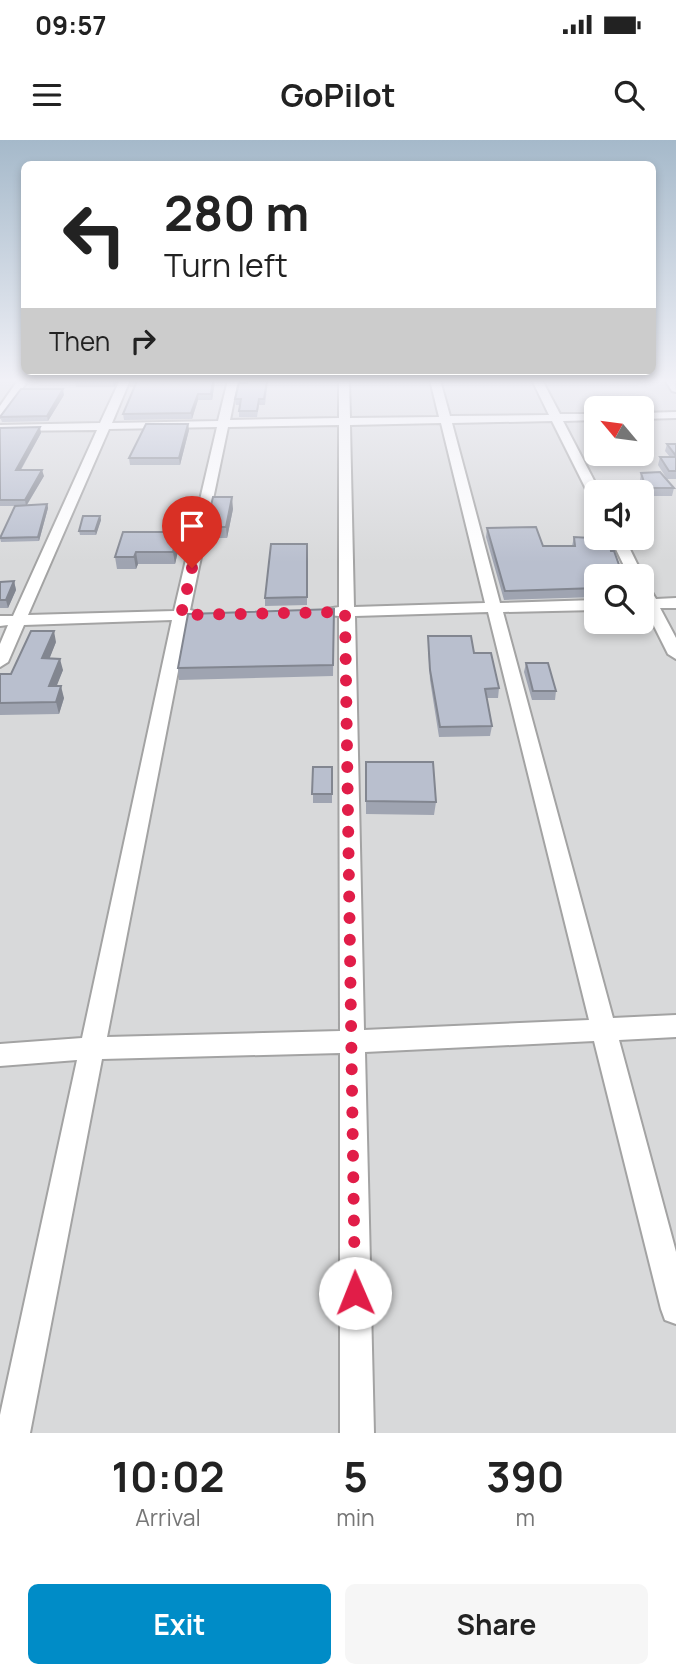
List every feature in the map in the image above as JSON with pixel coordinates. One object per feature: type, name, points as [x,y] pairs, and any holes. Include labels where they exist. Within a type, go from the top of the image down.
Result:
[{"type":"street","points":[[0,662],[98,440]]},
{"type":"street","points":[[13,1433],[219,440]]},
{"type":"street","points":[[344,440],[357,1433]]},
{"type":"street","points":[[451,440],[676,1309]]},
{"type":"street","points":[[567,440],[587,480]]},
{"type":"street","points":[[654,604],[676,603]]},
{"type":"street","points":[[318,612],[584,605]]},
{"type":"street","points":[[0,621],[209,615]]},
{"type":"street","points":[[654,617],[676,654]]},
{"type":"street","points":[[0,1055],[92,1048],[351,1042],[676,1026]]},
{"type":"shaded area","points":[[0,440],[584,440],[584,466],[654,466],[654,440],[676,440],[676,1433],[0,1433]]},
{"type":"building","points":[[0,440],[33,440],[16,470],[42,470],[25,500],[0,500]]},
{"type":"building","points":[[138,440],[184,440],[179,458],[129,458]]},
{"type":"building","points":[[667,444],[676,444],[676,456]]},
{"type":"building","points":[[660,457],[676,457],[676,471],[669,471]]},
{"type":"building","points":[[660,472],[674,488],[654,488],[654,480],[643,480],[641,473]]},
{"type":"building","points":[[213,497],[232,497],[226,527],[206,527]]},
{"type":"building","points":[[47,504],[38,537],[0,538],[15,506]]},
{"type":"building","points":[[83,516],[100,516],[95,531],[79,531]]},
{"type":"building","points":[[536,527],[543,546],[575,546],[574,537],[584,538],[584,550],[614,551],[619,564],[584,564],[584,588],[505,591],[487,528]]},
{"type":"building","points":[[123,532],[178,532],[173,552],[136,552],[134,557],[115,557]]},
{"type":"building","points":[[271,544],[307,544],[307,597],[265,598]]},
{"type":"building","points":[[14,581],[6,600],[0,600],[0,582]]},
{"type":"building","points":[[334,609],[333,665],[178,668],[188,614]]},
{"type":"building","points":[[31,631],[54,631],[42,658],[60,659],[49,686],[61,686],[56,702],[0,703],[0,674],[11,674]]},
{"type":"building","points":[[428,636],[471,636],[474,653],[491,653],[499,688],[485,689],[492,726],[440,727],[430,670]]},
{"type":"building","points":[[526,663],[548,663],[556,691],[533,691]]},
{"type":"building","points":[[366,762],[433,762],[436,802],[366,801]]},
{"type":"building","points":[[313,767],[332,767],[332,794],[312,794]]},
{"type":"route","points":[[192,568],[181,615],[345,612],[355,1293]]}]
